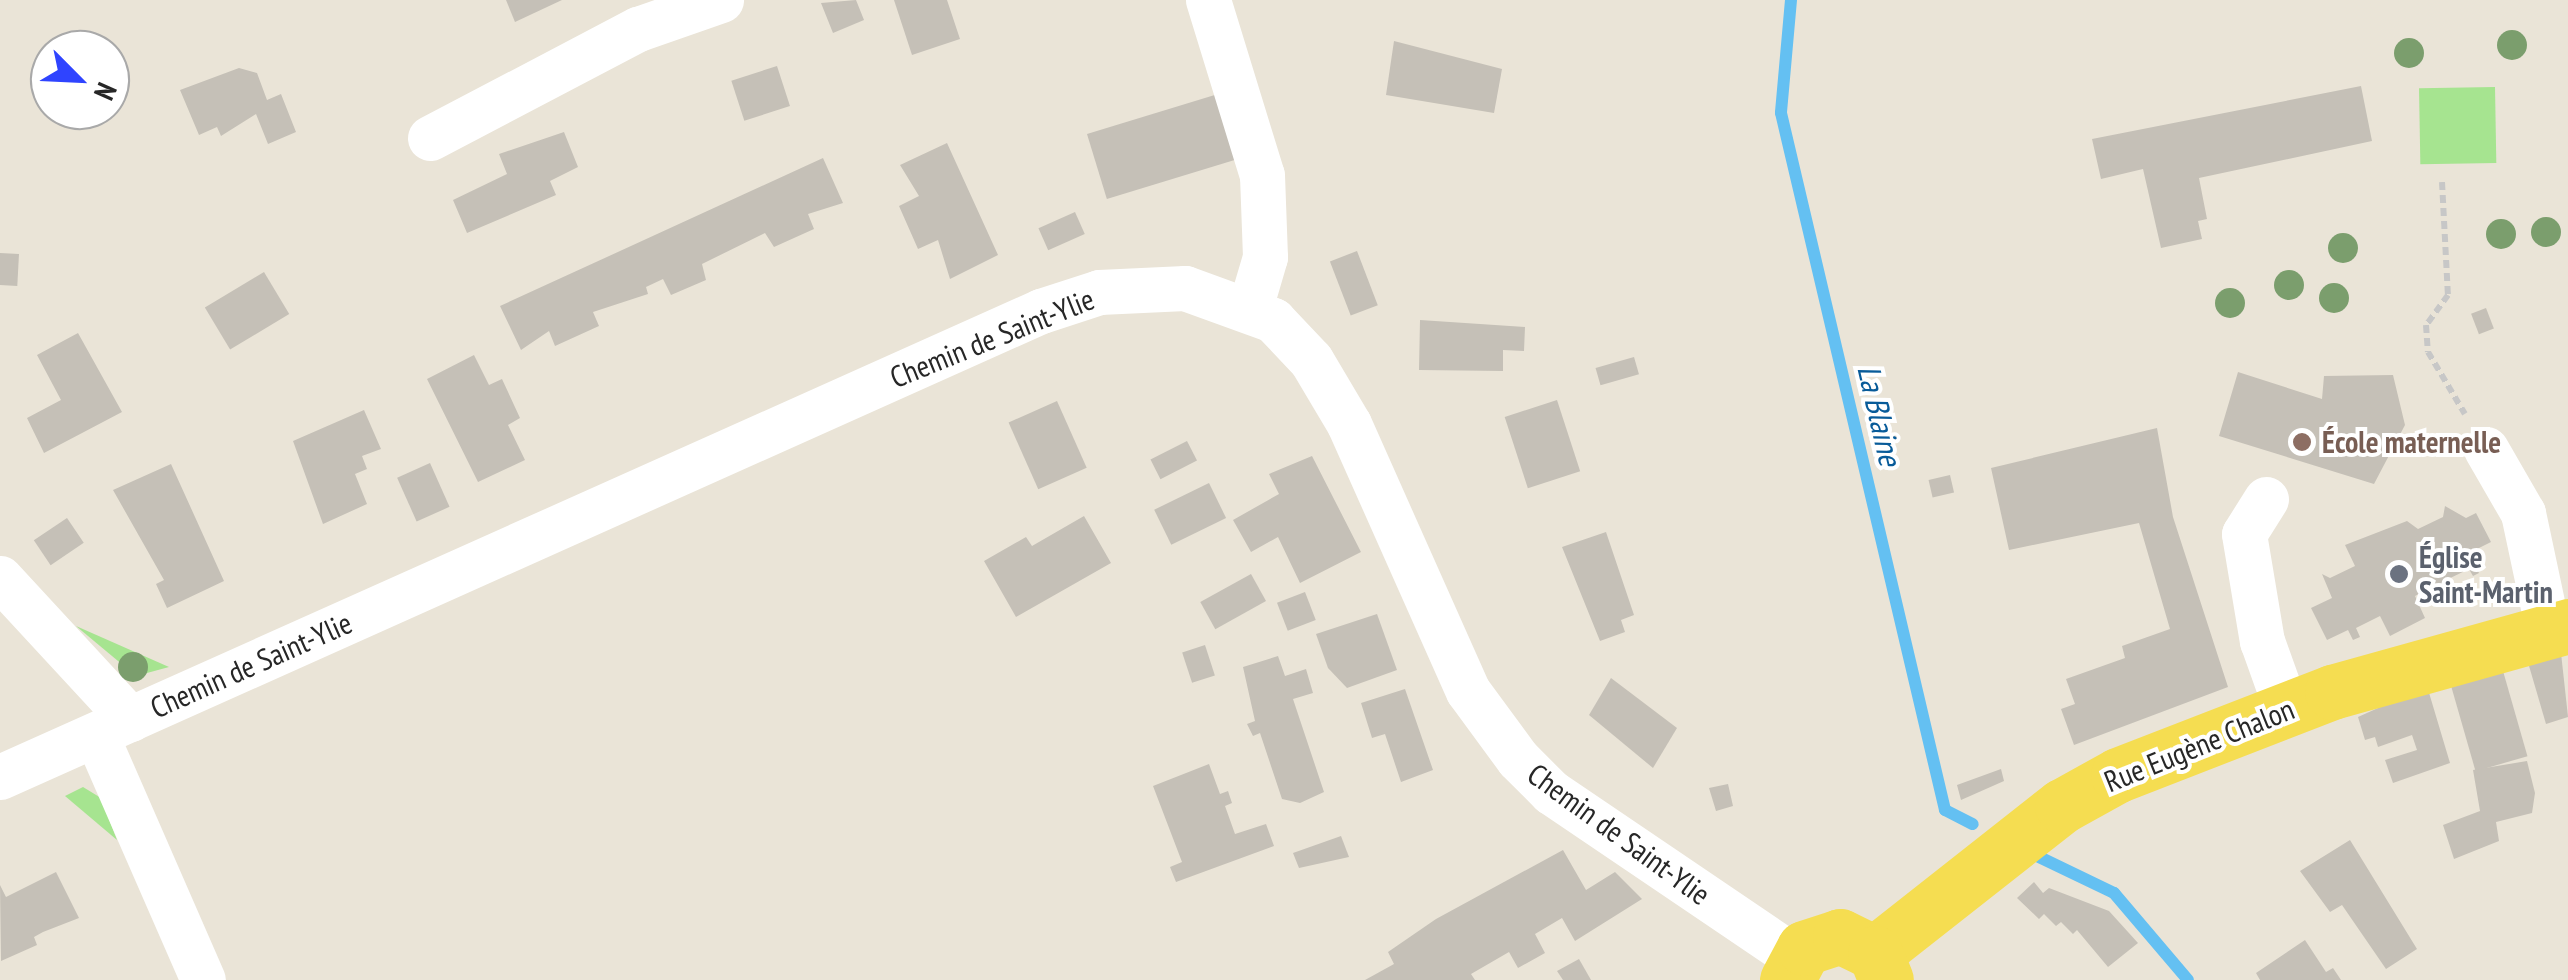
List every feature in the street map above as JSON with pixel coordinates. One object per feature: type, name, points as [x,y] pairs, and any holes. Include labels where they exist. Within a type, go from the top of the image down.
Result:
[{"type":"main road","name":"Rue Eugène Chalon","points":[[1880,966],[2062,806],[2191,742],[2286,708],[2558,629]]},
{"type":"main road","points":[[1791,969],[1815,941],[1840,936],[1880,966]]},
{"type":"street","points":[[430,138],[638,29],[722,0]]},
{"type":"street","points":[[1208,0],[1262,174],[1265,257],[1250,308]]},
{"type":"street","name":"Chemin de Saint-Ylie","points":[[0,777],[1041,312],[1099,292],[1156,285],[1250,308],[1293,339],[1326,382],[1468,691],[1492,729],[1552,792],[1791,969]]},
{"type":"street","points":[[2486,449],[2523,513],[2558,629]]},
{"type":"street","points":[[2266,499],[2244,534],[2262,641],[2286,708]]},
{"type":"street","points":[[0,578],[113,727],[202,980]]},
{"type":"path","points":[[2442,182],[2448,295],[2426,325],[2428,352],[2486,449]]},
{"type":"green space","points":[[2495,87],[2496,163],[2420,164],[2419,88]]},
{"type":"green space","points":[[76,626],[169,667],[136,676]]},
{"type":"green space","points":[[83,787],[101,798],[117,840],[65,796]]},
{"type":"building","points":[[506,0],[562,0],[515,22]]},
{"type":"building","points":[[856,0],[864,20],[833,33],[821,3]]},
{"type":"building","points":[[894,0],[947,0],[960,39],[912,55]]},
{"type":"building","points":[[1394,41],[1502,69],[1494,113],[1386,95]]},
{"type":"building","points":[[777,66],[790,106],[744,121],[731,81]]},
{"type":"building","points":[[239,68],[257,73],[267,100],[281,94],[296,132],[268,144],[256,114],[221,136],[217,127],[199,135],[180,90]]},
{"type":"building","points":[[2361,86],[2372,141],[2199,178],[2207,219],[2198,221],[2202,239],[2161,248],[2143,169],[2101,179],[2092,139]]},
{"type":"building","points":[[1218,94],[1238,159],[1107,199],[1087,134]]},
{"type":"building","points":[[564,132],[578,167],[550,181],[556,195],[467,233],[453,200],[507,174],[499,154]]},
{"type":"building","points":[[947,143],[998,255],[950,279],[938,240],[918,249],[899,206],[919,196],[900,165]]},
{"type":"building","points":[[823,158],[843,203],[808,214],[814,229],[774,247],[765,233],[702,264],[706,280],[671,295],[663,279],[646,287],[648,294],[593,312],[599,326],[555,346],[549,331],[521,350],[500,306]]},
{"type":"building","points":[[1075,212],[1085,234],[1048,250],[1038,228]]},
{"type":"building","points":[[1357,251],[1378,305],[1351,316],[1330,261]]},
{"type":"building","points":[[0,253],[19,254],[17,286],[0,285]]},
{"type":"building","points":[[264,272],[289,314],[230,350],[205,308]]},
{"type":"building","points":[[2486,308],[2494,329],[2479,334],[2471,314]]},
{"type":"building","points":[[1420,320],[1525,327],[1524,351],[1503,350],[1503,371],[1419,370]]},
{"type":"building","points":[[78,333],[122,412],[44,453],[27,418],[61,400],[37,355]]},
{"type":"building","points":[[474,355],[489,385],[502,379],[520,418],[508,425],[525,460],[478,482],[427,379]]},
{"type":"building","points":[[1634,357],[1639,374],[1601,385],[1596,368]]},
{"type":"building","points":[[2238,372],[2322,399],[2324,376],[2393,375],[2405,425],[2374,484],[2219,436]]},
{"type":"building","points":[[1557,400],[1580,471],[1528,488],[1505,417]]},
{"type":"building","points":[[1057,401],[1087,468],[1038,489],[1009,423]]},
{"type":"building","points":[[364,410],[381,449],[362,456],[367,469],[355,474],[367,504],[323,524],[293,441]]},
{"type":"building","points":[[2157,428],[2173,517],[2228,687],[2074,745],[2061,709],[2075,704],[2066,679],[2125,658],[2122,646],[2170,629],[2139,523],[2009,550],[1991,468]]},
{"type":"building","points":[[1187,441],[1197,461],[1160,479],[1150,460]]},
{"type":"building","points":[[1312,456],[1361,552],[1300,583],[1278,537],[1251,552],[1233,520],[1279,494],[1269,474]]},
{"type":"building","points":[[430,463],[450,507],[417,521],[397,478]]},
{"type":"building","points":[[171,464],[224,581],[167,608],[156,584],[164,580],[113,490]]},
{"type":"building","points":[[1950,475],[1954,493],[1933,497],[1929,480]]},
{"type":"building","points":[[1209,483],[1226,518],[1171,545],[1154,510]]},
{"type":"building","name":"Église Saint-Martin","points":[[2445,506],[2466,518],[2476,513],[2491,542],[2469,553],[2479,573],[2473,576],[2469,569],[2444,581],[2449,589],[2442,593],[2438,584],[2415,596],[2425,618],[2390,636],[2380,616],[2356,628],[2360,637],[2353,640],[2348,630],[2327,640],[2311,608],[2332,598],[2322,574],[2330,578],[2355,566],[2345,545],[2407,521],[2418,529],[2443,517]]},
{"type":"building","points":[[1084,516],[1111,563],[1016,617],[984,561],[1026,537],[1032,546]]},
{"type":"building","points":[[67,518],[84,543],[51,565],[34,540]]},
{"type":"building","points":[[1606,532],[1634,615],[1621,620],[1625,632],[1600,641],[1562,547]]},
{"type":"building","points":[[1251,574],[1266,601],[1215,629],[1200,602]]},
{"type":"building","points":[[1305,592],[1316,620],[1288,631],[1277,603]]},
{"type":"building","points":[[1377,614],[1397,670],[1347,688],[1328,668],[1316,634]]},
{"type":"building","points":[[1205,645],[1215,675],[1192,683],[1182,652]]},
{"type":"building","points":[[2561,653],[2568,717],[2546,724],[2527,659]]},
{"type":"building","points":[[1278,656],[1285,676],[1306,669],[1313,693],[1293,699],[1324,792],[1300,803],[1282,799],[1260,733],[1253,736],[1247,724],[1255,721],[1243,667]]},
{"type":"building","points":[[2501,664],[2527,756],[2476,771],[2449,679]]},
{"type":"building","points":[[1611,678],[1677,728],[1653,768],[1589,715]]},
{"type":"building","points":[[2427,686],[2450,763],[2393,783],[2385,760],[2417,750],[2412,735],[2378,747],[2375,737],[2365,740],[2358,717]]},
{"type":"building","points":[[1405,689],[1433,770],[1401,782],[1385,734],[1372,738],[1361,703]]},
{"type":"building","points":[[2527,761],[2535,793],[2532,813],[2496,822],[2499,841],[2454,859],[2443,825],[2480,811],[2473,770]]},
{"type":"building","points":[[1209,764],[1220,794],[1228,791],[1232,803],[1225,806],[1235,834],[1266,824],[1274,846],[1176,882],[1170,867],[1182,862],[1153,786]]},
{"type":"building","points":[[2001,769],[2004,781],[1961,800],[1957,785]]},
{"type":"building","points":[[1728,784],[1733,806],[1716,811],[1709,788]]},
{"type":"building","points":[[1341,836],[1349,857],[1299,868],[1293,853]]},
{"type":"building","points":[[2350,840],[2417,949],[2386,969],[2342,905],[2330,912],[2300,871]]},
{"type":"building","points":[[1563,850],[1586,890],[1615,872],[1642,899],[1575,941],[1562,918],[1535,934],[1545,953],[1518,968],[1509,952],[1471,974],[1475,980],[1365,980],[1394,964],[1388,952],[1436,919]]},
{"type":"building","points":[[56,872],[79,918],[43,932],[34,937],[37,945],[1,961],[0,885],[6,897]]},
{"type":"building","points":[[2034,882],[2043,893],[2049,888],[2109,911],[2138,943],[2108,967],[2077,930],[2073,934],[2061,922],[2056,926],[2044,914],[2039,919],[2017,898]]},
{"type":"building","points":[[2305,940],[2326,972],[2333,968],[2341,980],[2260,980],[2256,973]]},
{"type":"building","points":[[1579,959],[1591,980],[1563,980],[1557,971]]},
{"type":"waterway","name":"La Blaine","points":[[1791,0],[1781,113],[1945,810],[1973,824]]},
{"type":"waterway","name":"La Blaine","points":[[2035,855],[2114,893],[2188,980]]},
{"type":"place","name":"École maternelle","points":[[2302,442]]},
{"type":"place","name":"Église Saint-Martin","points":[[2399,574]]}]
